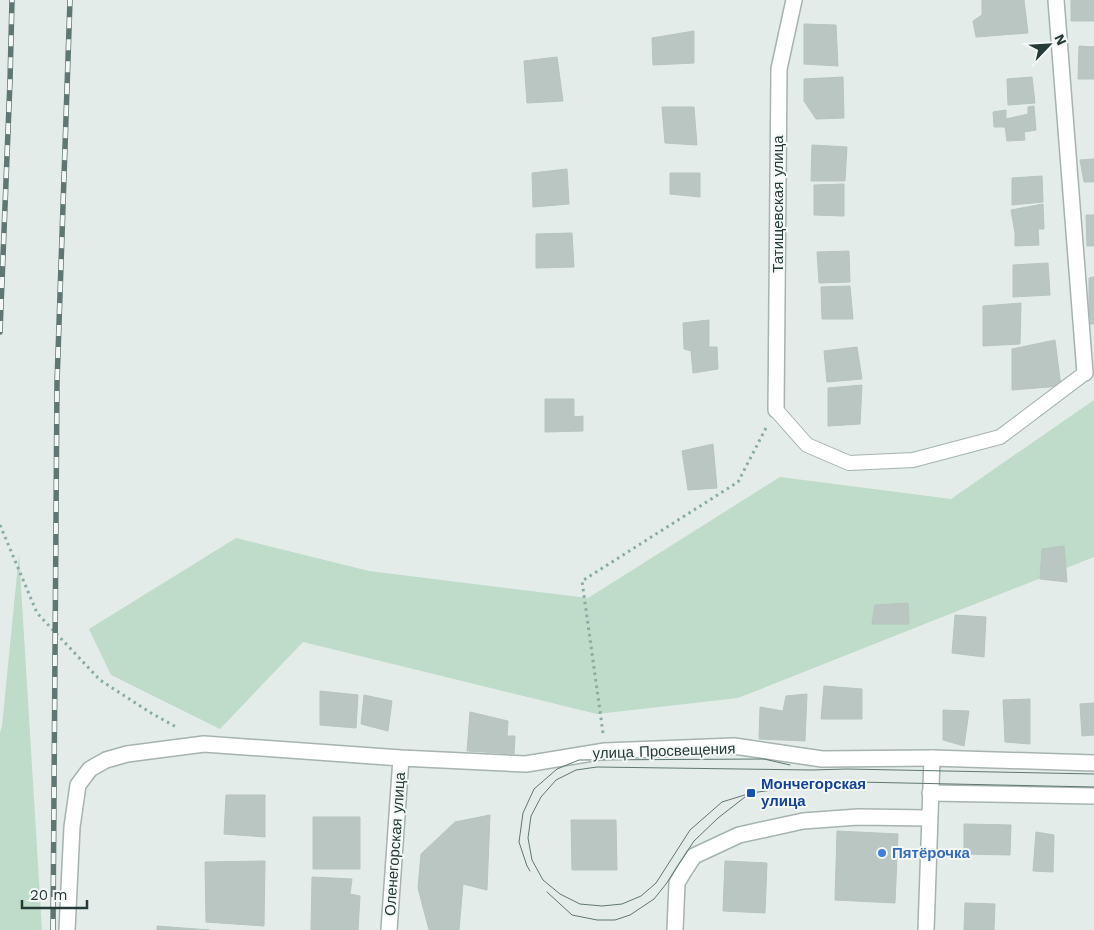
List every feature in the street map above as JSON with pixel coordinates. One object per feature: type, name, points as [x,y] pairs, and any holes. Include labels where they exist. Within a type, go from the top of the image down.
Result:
[{"type":"street","name":"Татищевская улица","points":[[776,410],[779,69],[794,0]]},
{"type":"street","points":[[1056,0],[1085,373]]},
{"type":"street","name":"улица Просвещения","points":[[67,930],[72,827],[78,785],[90,770],[106,760],[126,754],[204,744],[400,758],[526,764],[605,751],[734,746],[822,759],[932,758],[1094,763]]},
{"type":"street","name":"Оленегорская улица","points":[[389,930],[400,758]]},
{"type":"street","points":[[926,930],[932,758]]},
{"type":"street","points":[[930,793],[1094,796]]},
{"type":"street","points":[[675,930],[678,883],[694,856],[739,835],[803,821],[858,817],[930,818]]},
{"type":"lane","points":[[776,410],[807,445],[849,463],[913,460],[1000,437],[1085,373]]},
{"type":"path","points":[[605,751],[582,581],[738,482],[776,410]]},
{"type":"path","points":[[0,525],[37,613],[100,680],[204,744]]},
{"type":"green space","points":[[1094,400],[1094,557],[738,698],[597,714],[303,642],[220,729],[111,675],[89,629],[236,538],[369,571],[588,598],[780,477],[951,499]]},
{"type":"green space","points":[[19,554],[42,930],[0,930],[0,733]]},
{"type":"building","points":[[982,0],[1024,0],[1028,33],[976,37],[973,21],[982,15]]},
{"type":"building","points":[[1071,0],[1094,0],[1094,21],[1071,21]]},
{"type":"building","points":[[804,24],[836,25],[838,66],[804,64]]},
{"type":"building","points":[[694,31],[694,63],[653,65],[652,38]]},
{"type":"building","points":[[1079,46],[1094,47],[1094,79],[1078,79]]},
{"type":"building","points":[[557,57],[563,101],[527,103],[524,61]]},
{"type":"building","points":[[843,77],[844,118],[816,119],[804,101],[804,79]]},
{"type":"building","points":[[1032,77],[1035,103],[1008,105],[1007,79]]},
{"type":"building","points":[[1034,106],[1036,130],[1024,132],[1025,140],[1007,141],[1005,127],[994,127],[993,112],[1006,110],[1006,119],[1028,114],[1028,107]]},
{"type":"building","points":[[662,107],[694,107],[697,145],[665,143]]},
{"type":"building","points":[[812,145],[847,147],[845,181],[811,181]]},
{"type":"building","points":[[1094,159],[1094,182],[1084,182],[1080,160]]},
{"type":"building","points":[[567,169],[569,204],[533,207],[532,173]]},
{"type":"building","points":[[670,173],[700,173],[700,197],[670,194]]},
{"type":"building","points":[[1042,176],[1043,202],[1012,205],[1012,178]]},
{"type":"building","points":[[844,184],[844,216],[814,215],[814,185]]},
{"type":"building","points":[[1043,204],[1044,229],[1038,229],[1039,245],[1015,246],[1011,210]]},
{"type":"building","points":[[1086,215],[1094,215],[1094,246],[1087,246]]},
{"type":"building","points":[[572,233],[574,267],[536,268],[536,234]]},
{"type":"building","points":[[849,251],[850,282],[819,283],[817,252]]},
{"type":"building","points":[[1048,263],[1050,295],[1013,297],[1013,265]]},
{"type":"building","points":[[1094,277],[1094,324],[1089,324],[1089,278]]},
{"type":"building","points":[[850,286],[853,319],[822,319],[821,287]]},
{"type":"building","points":[[1021,303],[1020,344],[983,346],[983,306]]},
{"type":"building","points":[[709,320],[709,347],[717,347],[718,369],[693,373],[691,351],[684,349],[683,323]]},
{"type":"building","points":[[1055,340],[1061,386],[1012,390],[1012,349]]},
{"type":"building","points":[[857,347],[862,379],[827,382],[824,351]]},
{"type":"building","points":[[862,385],[860,424],[828,426],[828,388]]},
{"type":"building","points":[[545,399],[574,399],[574,417],[583,416],[583,431],[545,432]]},
{"type":"building","points":[[713,444],[717,488],[688,490],[682,451]]},
{"type":"building","points":[[1064,546],[1067,582],[1040,579],[1042,549]]},
{"type":"building","points":[[908,603],[909,624],[872,624],[875,605]]},
{"type":"building","points":[[955,615],[986,617],[984,657],[952,653]]},
{"type":"building","points":[[824,686],[862,689],[862,719],[821,719]]},
{"type":"building","points":[[320,691],[358,695],[356,728],[320,725]]},
{"type":"building","points":[[807,694],[805,741],[759,739],[760,707],[783,711],[786,696]]},
{"type":"building","points":[[364,695],[392,701],[388,731],[361,724]]},
{"type":"building","points":[[1030,699],[1030,744],[1005,742],[1003,700]]},
{"type":"building","points":[[1094,703],[1094,735],[1082,736],[1080,704]]},
{"type":"building","points":[[943,710],[969,711],[964,746],[943,740]]},
{"type":"building","points":[[470,712],[508,721],[507,736],[515,736],[514,754],[467,751]]},
{"type":"building","points":[[226,795],[265,795],[265,837],[224,834]]},
{"type":"building","points":[[490,815],[487,890],[463,884],[459,930],[429,930],[418,888],[421,854],[455,822]]},
{"type":"building","points":[[313,817],[360,817],[360,869],[313,869]]},
{"type":"building","points":[[571,820],[616,820],[617,870],[572,870]]},
{"type":"building","points":[[964,824],[1011,825],[1010,855],[964,854]]},
{"type":"building","points":[[837,831],[898,834],[895,903],[835,900]]},
{"type":"building","points":[[1036,832],[1054,835],[1053,872],[1033,871]]},
{"type":"building","points":[[265,861],[264,926],[206,922],[205,862]]},
{"type":"building","points":[[725,861],[767,863],[765,913],[723,911]]},
{"type":"building","points":[[312,877],[352,879],[350,894],[360,896],[358,930],[311,930]]},
{"type":"building","points":[[965,903],[995,904],[994,930],[964,930]]},
{"type":"building","points":[[157,926],[210,930],[157,930]]},
{"type":"tram line","points":[[530,871],[519,842],[523,813],[534,789],[557,769],[579,760],[764,759],[790,765]]},
{"type":"tram line","points":[[1094,774],[847,769],[597,767],[576,770],[556,780],[541,797],[531,816],[528,838],[532,860],[543,880],[560,894],[580,904],[602,906],[622,904],[641,896],[656,883],[690,830],[722,802],[751,793],[808,785],[857,782],[1094,787]]},
{"type":"tram line","points":[[547,892],[572,915],[597,920],[615,920],[630,915],[654,899],[694,841],[718,818],[745,797]]},
{"type":"railway","points":[[0,332],[12,0]]},
{"type":"railway","points":[[53,930],[57,383],[70,0]]},
{"type":"place","name":"Мончегорская улица","points":[[751,793]]},
{"type":"place","name":"Пятёрочка","points":[[882,853]]}]
